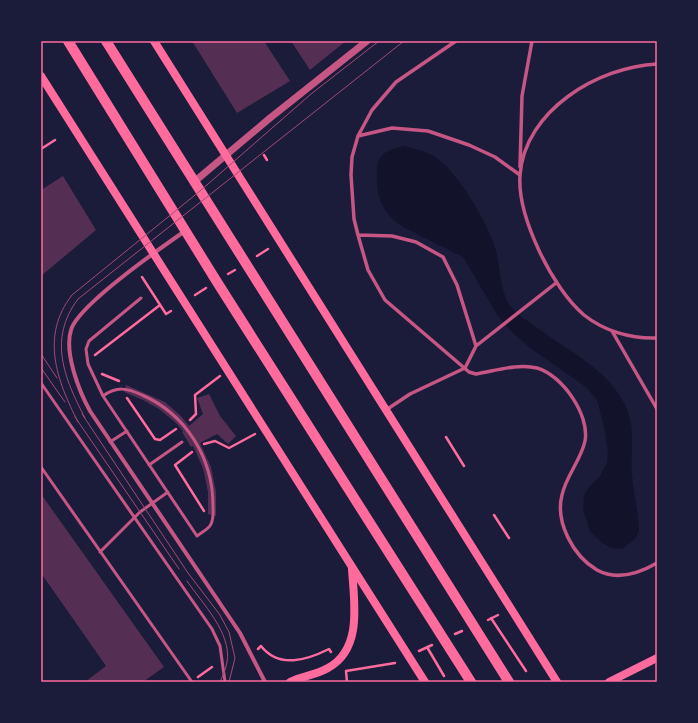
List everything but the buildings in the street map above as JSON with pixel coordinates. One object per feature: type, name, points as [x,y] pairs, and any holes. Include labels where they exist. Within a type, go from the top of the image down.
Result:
[{"type":"main road","points":[[68,41],[186,231],[471,682]]},
{"type":"main road","points":[[106,41],[509,682]]},
{"type":"main road","points":[[114,41],[126,72]]},
{"type":"main road","points":[[154,41],[557,682]]},
{"type":"main road","points":[[41,76],[152,254],[425,682]]},
{"type":"main road","points":[[290,682],[329,668],[338,660],[348,647],[354,622],[352,568]]},
{"type":"main road","points":[[609,682],[657,658]]},
{"type":"street","points":[[194,182],[367,41]]},
{"type":"street","points":[[456,41],[396,82],[372,110],[358,136],[352,157],[351,175],[354,219],[368,270],[385,300],[465,368],[476,374],[523,366],[537,368],[550,375],[570,393],[579,406],[586,430],[585,443],[562,494],[562,518],[568,537],[582,559],[603,573],[619,576],[642,572],[657,564]]},
{"type":"street","points":[[532,41],[522,96],[520,175],[522,198],[534,240],[556,283],[584,314],[612,331],[633,337],[657,338]]},
{"type":"street","points":[[520,175],[532,136],[542,120],[558,103],[589,83],[606,75],[657,64]]},
{"type":"street","points":[[358,136],[392,128],[428,131],[469,145],[495,157],[520,175]]},
{"type":"street","points":[[186,231],[152,254],[114,284],[78,317],[70,333],[70,353],[85,402],[110,442],[236,626],[265,682]]},
{"type":"street","points":[[358,235],[392,236],[416,242],[443,257],[457,285],[476,346]]},
{"type":"street","points":[[386,410],[410,394],[465,368],[476,346],[504,326],[556,283]]},
{"type":"street","points":[[612,331],[657,409]]},
{"type":"lane","points":[[103,396],[115,389],[122,388],[148,398],[162,406],[178,419],[189,431],[203,455],[209,473],[212,493],[212,520],[209,527],[198,536],[103,396],[89,368],[86,346],[92,338],[141,298]]},
{"type":"lane","points":[[41,383],[133,518],[212,629],[220,646],[225,682]]},
{"type":"lane","points":[[110,442],[127,431]]},
{"type":"lane","points":[[149,465],[182,442]]},
{"type":"lane","points":[[41,467],[192,682]]},
{"type":"lane","points":[[100,552],[114,540],[133,518],[153,505],[168,492]]},
{"type":"path","points":[[41,149],[55,140]]},
{"type":"path","points":[[264,155],[267,160]]},
{"type":"path","points":[[257,256],[268,249]]},
{"type":"path","points":[[228,274],[235,270]]},
{"type":"path","points":[[142,277],[166,314],[171,311]]},
{"type":"path","points":[[195,295],[206,288]]},
{"type":"path","points":[[94,358],[95,355],[160,305]]},
{"type":"path","points":[[186,422],[196,414],[194,399],[197,393],[227,371]]},
{"type":"path","points":[[100,374],[119,380],[124,394],[156,439],[160,440],[180,427]]},
{"type":"path","points":[[202,445],[215,441],[229,448],[264,429]]},
{"type":"path","points":[[446,437],[464,466]]},
{"type":"path","points":[[195,449],[176,463],[175,466],[212,520]]},
{"type":"path","points":[[494,515],[509,538]]},
{"type":"path","points":[[498,615],[489,619],[526,671]]},
{"type":"path","points":[[455,634],[462,631]]},
{"type":"path","points":[[419,651],[432,645]]},
{"type":"path","points":[[251,654],[261,646],[273,657],[284,660],[306,659],[328,649],[333,654]]},
{"type":"path","points":[[427,647],[444,676]]},
{"type":"path","points":[[346,671],[383,667],[395,663]]},
{"type":"path","points":[[192,682],[212,667]]},
{"type":"path","points":[[344,668],[346,671],[346,682]]},
{"type":"shaded area","points":[[404,146],[426,153],[438,159],[446,166],[465,189],[489,231],[497,255],[503,289],[507,301],[511,307],[549,337],[588,363],[610,383],[619,394],[626,407],[631,424],[632,476],[639,530],[636,538],[622,549],[612,548],[602,543],[590,531],[583,510],[584,495],[590,486],[600,476],[607,463],[608,452],[604,426],[597,400],[586,387],[529,347],[509,329],[498,316],[463,257],[403,227],[386,211],[382,205],[378,192],[378,162],[382,155],[388,151]]},
{"type":"tram line","points":[[78,422],[58,375],[54,342],[56,326],[62,311],[72,295],[200,191],[311,94],[379,41]]},
{"type":"tram line","points":[[85,418],[77,403],[66,373],[62,358],[61,344],[63,329],[69,314],[78,299],[404,41]]},
{"type":"tram line","points":[[41,354],[57,378]]},
{"type":"tram line","points":[[41,368],[65,402]]},
{"type":"tram line","points":[[82,414],[188,573],[220,615],[229,632],[235,658],[229,682]]},
{"type":"tram line","points":[[75,417],[179,569]]},
{"type":"tram line","points":[[187,581],[208,609],[225,640],[227,662],[220,682]]}]
